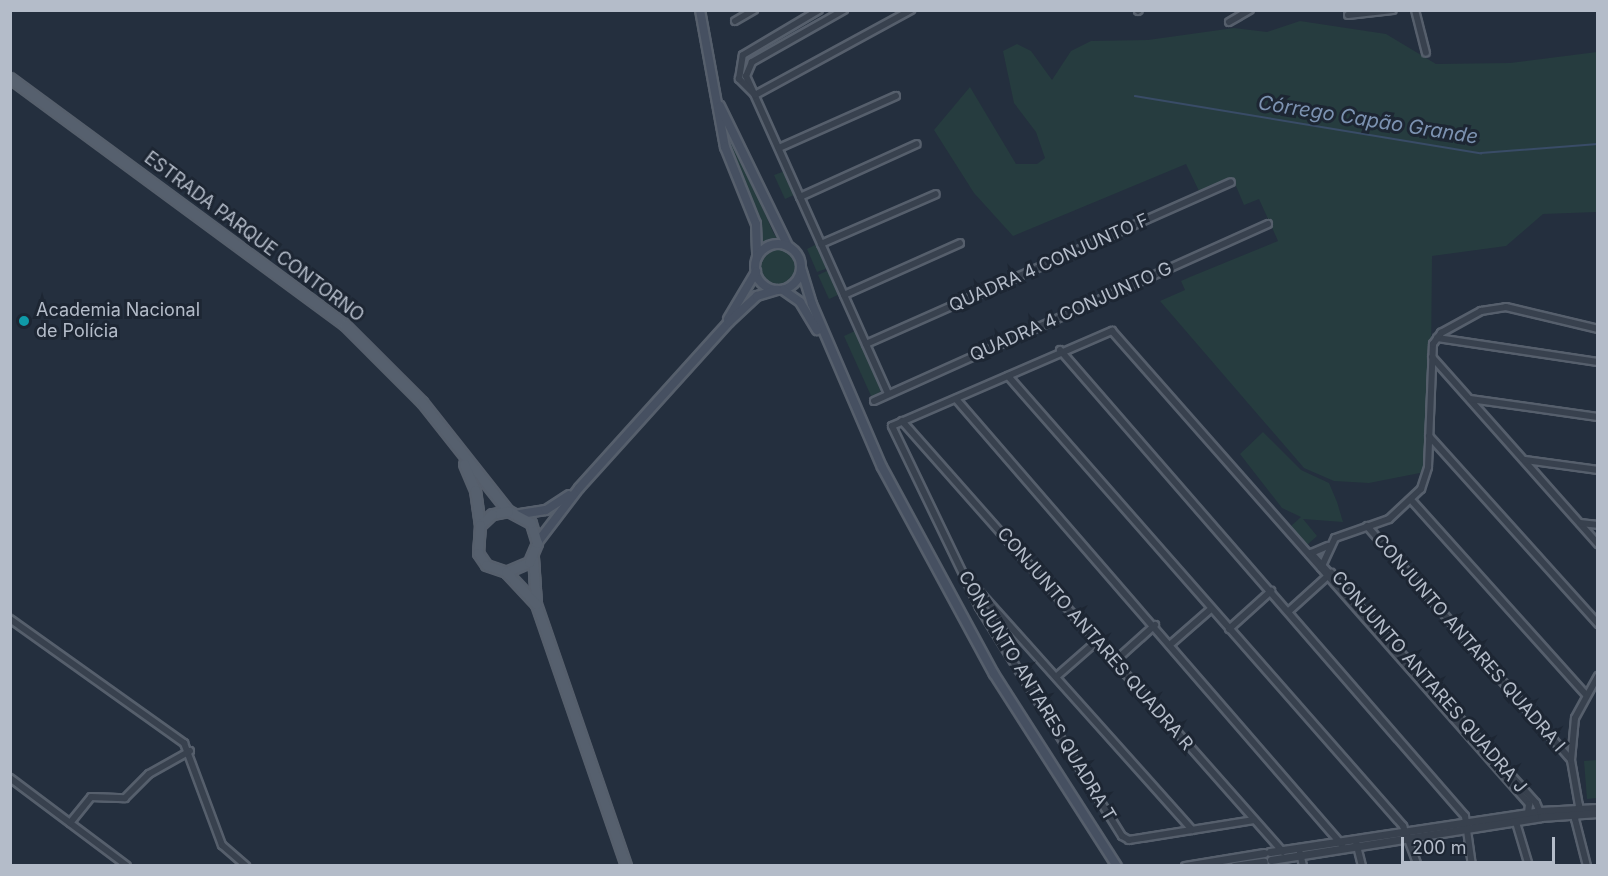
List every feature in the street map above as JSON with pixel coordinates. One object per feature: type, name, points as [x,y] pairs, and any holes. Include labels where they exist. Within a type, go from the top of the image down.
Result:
[{"type":"main road","points":[[700,10],[725,147],[752,211],[757,257],[756,272],[716,336]]},
{"type":"main road","name":"ESTRADA PARQUE CONTORNO","points":[[10,78],[344,324],[400,378],[508,511]]},
{"type":"main road","points":[[714,93],[788,246],[801,268],[833,358]]},
{"type":"main road","points":[[757,257],[767,247],[788,246]]},
{"type":"main road","points":[[626,866],[536,604],[533,557],[537,543],[579,488],[716,336],[757,296],[780,290],[796,282],[801,268]]},
{"type":"main road","points":[[756,272],[766,287],[780,290],[807,311],[833,358],[882,466],[966,625],[1092,831],[1117,866]]},
{"type":"main road","points":[[456,445],[475,490],[480,525],[478,553],[486,565],[506,572],[536,604]]},
{"type":"main road","points":[[480,525],[492,514],[508,511],[520,514],[546,510],[579,488]]},
{"type":"main road","points":[[520,514],[531,523],[537,543]]},
{"type":"main road","points":[[506,572],[533,557]]},
{"type":"main road","points":[[1092,831],[1110,866]]},
{"type":"street","points":[[735,21],[754,10]]},
{"type":"street","points":[[755,95],[739,79],[740,60],[819,10]]},
{"type":"street","points":[[844,10],[749,64],[746,76],[888,394]]},
{"type":"street","points":[[755,95],[911,10]]},
{"type":"street","points":[[1229,22],[1250,10]]},
{"type":"street","points":[[1348,15],[1393,10]]},
{"type":"street","points":[[1415,10],[1426,53]]},
{"type":"street","points":[[792,25],[798,36]]},
{"type":"street","points":[[779,148],[896,96]]},
{"type":"street","points":[[800,197],[917,144]]},
{"type":"street","name":"QUADRA 4 CONJUNTO F","points":[[866,344],[1231,182]]},
{"type":"street","points":[[822,244],[936,194]]},
{"type":"street","name":"QUADRA 4 CONJUNTO G","points":[[874,401],[1268,224]]},
{"type":"street","points":[[844,295],[960,243]]},
{"type":"street","points":[[1309,554],[1328,546],[1342,533],[1367,526],[1413,502],[1425,480],[1432,357],[1437,338],[1465,318],[1506,307],[1598,329]]},
{"type":"street","name":"CONJUNTO ANTARES QUADRA J","points":[[1060,350],[1108,330],[1309,554],[1323,565],[1541,814]]},
{"type":"street","points":[[1437,338],[1598,362]]},
{"type":"street","points":[[902,421],[1008,376],[1060,350],[1289,611],[1468,826]]},
{"type":"street","points":[[1432,357],[1598,544]]},
{"type":"street","points":[[1008,376],[1408,835],[1418,866]]},
{"type":"street","points":[[956,399],[1172,643],[1342,846]]},
{"type":"street","points":[[1470,399],[1598,417]]},
{"type":"street","name":"CONJUNTO ANTARES QUADRA T","points":[[902,421],[892,426],[979,607],[1122,836],[1192,830]]},
{"type":"street","name":"CONJUNTO ANTARES QUADRA R","points":[[902,421],[1283,855]]},
{"type":"street","points":[[1429,436],[1598,624]]},
{"type":"street","points":[[1524,460],[1598,470]]},
{"type":"street","points":[[1413,502],[1586,694]]},
{"type":"street","points":[[1579,523],[1598,525]]},
{"type":"street","name":"CONJUNTO ANTARES QUADRA I","points":[[1367,526],[1570,760]]},
{"type":"street","points":[[1323,565],[1328,546]]},
{"type":"street","points":[[961,571],[1192,830],[1254,820]]},
{"type":"street","points":[[1289,611],[1330,574]]},
{"type":"street","points":[[1229,629],[1271,591]]},
{"type":"street","points":[[979,607],[988,601]]},
{"type":"street","points":[[1172,643],[1210,609]]},
{"type":"street","points":[[10,619],[190,751],[223,848],[246,866]]},
{"type":"street","points":[[1114,661],[1155,625]]},
{"type":"street","points":[[1056,677],[1097,641]]},
{"type":"street","points":[[1587,866],[1570,760],[1575,718],[1586,694],[1598,676]]},
{"type":"street","name":"CONJUNTO ANTARES QUADRA J","points":[[1480,744],[1529,804],[1528,813]]},
{"type":"street","points":[[70,822],[91,797],[125,798],[149,774],[190,751]]},
{"type":"street","points":[[10,778],[128,866]]},
{"type":"street","points":[[1185,866],[1232,863],[1241,865],[1268,861],[1283,855],[1514,818],[1598,808]]},
{"type":"street","points":[[1578,809],[1598,813]]},
{"type":"street","points":[[1514,818],[1528,813],[1541,814]]},
{"type":"street","points":[[1514,818],[1529,866]]},
{"type":"street","points":[[1468,826],[1464,836],[1472,866]]},
{"type":"street","points":[[1356,844],[1362,866]]},
{"type":"street","points":[[1232,863],[1240,856],[1267,852],[1283,855]]},
{"type":"street","points":[[1300,853],[1303,866]]},
{"type":"street","points":[[1240,856],[1241,865]]},
{"type":"green space","points":[[1300,21],[1386,34],[1436,64],[1510,63],[1597,52],[1597,212],[1543,214],[1506,246],[1432,256],[1430,471],[1369,483],[1334,481],[1304,468],[1160,301],[1185,290],[1181,281],[1278,241],[1259,199],[1244,205],[1233,179],[1200,193],[1186,164],[1013,236],[974,193],[934,130],[970,87],[1016,164],[1037,164],[1045,158],[1036,132],[1014,103],[1003,51],[1017,44],[1031,51],[1052,80],[1071,51],[1091,41],[1148,40],[1234,28],[1267,32]]},
{"type":"green space","points":[[718,106],[773,232],[778,240],[758,246]]},
{"type":"green space","points":[[785,171],[796,194],[785,199],[774,175]]},
{"type":"green space","points":[[817,244],[828,268],[817,272],[807,249]]},
{"type":"green space","points":[[778,246],[786,247],[793,252],[798,259],[798,275],[793,282],[786,287],[778,288],[770,287],[763,282],[758,275],[757,267],[758,259],[763,252],[770,247]]},
{"type":"green space","points":[[829,270],[840,294],[829,299],[818,275]]},
{"type":"green space","points":[[855,331],[882,390],[872,398],[844,336]]},
{"type":"green space","points":[[1263,432],[1301,470],[1329,483],[1337,502],[1343,522],[1303,519],[1317,536],[1307,545],[1291,526],[1301,517],[1282,508],[1240,454]]},
{"type":"green space","points":[[1597,760],[1597,798],[1587,799],[1584,761]]},
{"type":"waterway","name":"Córrego Capão Grande","points":[[1135,96],[1481,153],[1598,144]]},
{"type":"place","name":"Academia Nacional de Polícia","points":[[24,321]]}]
